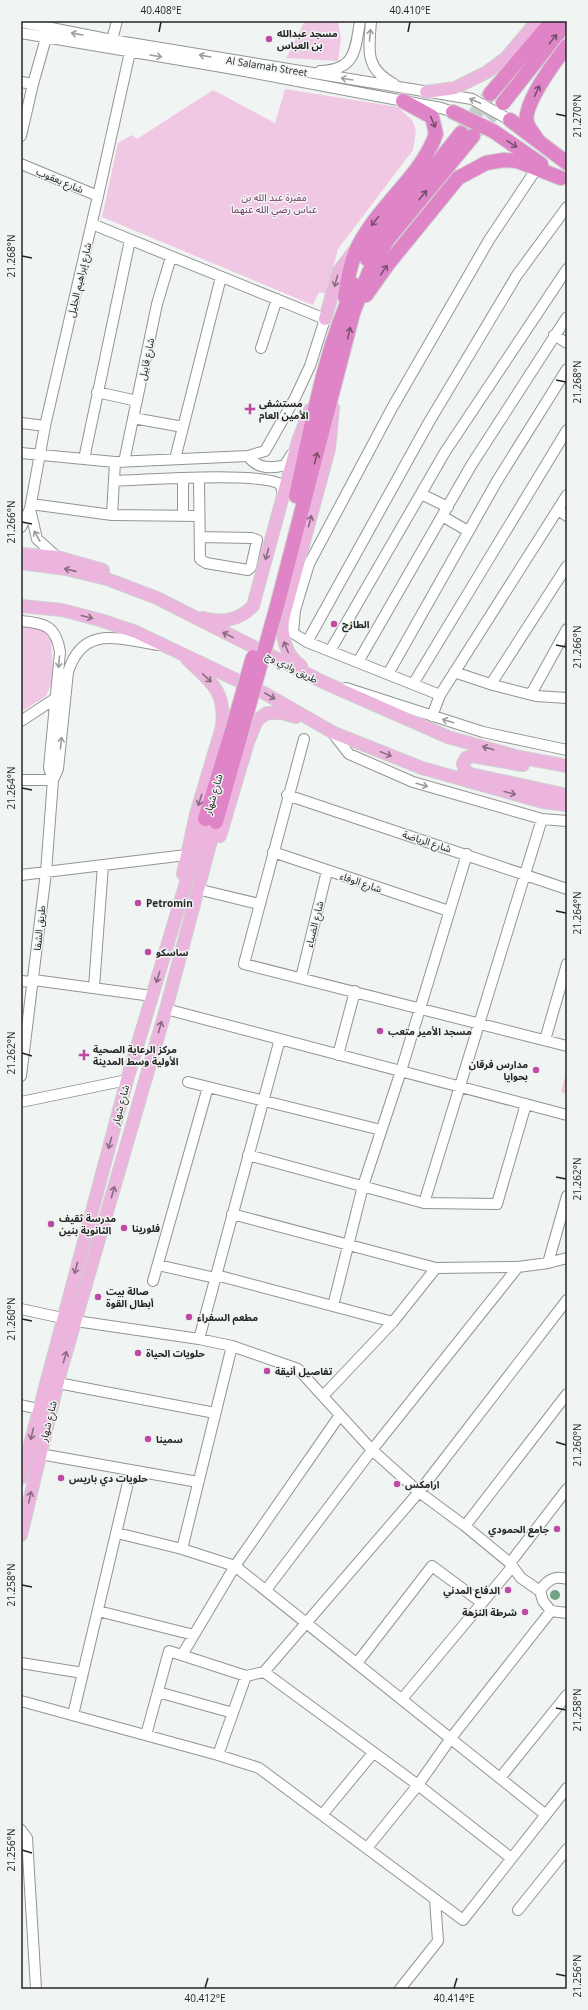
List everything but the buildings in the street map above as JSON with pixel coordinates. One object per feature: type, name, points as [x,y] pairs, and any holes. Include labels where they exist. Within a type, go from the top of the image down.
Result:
[{"type":"highway","points":[[490,94],[552,21]]},
{"type":"highway","points":[[503,104],[567,22]]},
{"type":"highway","points":[[537,139],[527,123],[528,113],[545,74],[567,46]]},
{"type":"highway","points":[[211,821],[335,386],[348,312],[349,269],[363,236],[417,169],[436,134],[432,117],[402,94]]},
{"type":"highway","points":[[454,112],[493,131],[564,180]]},
{"type":"highway","points":[[510,120],[567,163]]},
{"type":"highway","points":[[272,605],[318,398],[348,312],[388,239],[467,134]]},
{"type":"highway","points":[[348,312],[458,178],[486,163],[504,160],[517,161],[538,168],[564,180]]},
{"type":"main road","points":[[426,92],[455,88],[487,72],[506,58],[537,21]]},
{"type":"main road","points":[[325,319],[339,271],[363,236]]},
{"type":"main road","points":[[323,682],[293,660],[283,640],[282,623],[329,449],[335,386]]},
{"type":"main road","points":[[186,614],[214,621],[243,616],[253,606],[298,441],[309,412],[318,398]]},
{"type":"main road","points":[[21,554],[56,557],[79,562],[112,574],[157,598]]},
{"type":"main road","name":"طريق وادي وج","points":[[21,562],[66,569],[107,579],[157,598],[323,682],[448,737],[518,757],[567,766]]},
{"type":"main road","points":[[21,606],[62,610],[100,620],[136,632],[264,693],[326,728]]},
{"type":"main road","points":[[173,927],[186,855],[196,814],[222,726],[224,712],[222,702],[215,686],[179,652]]},
{"type":"main road","points":[[197,889],[206,883],[248,742],[257,720],[267,713],[282,713],[326,728],[422,768],[543,802],[567,805]]},
{"type":"main road","points":[[567,774],[475,756],[466,758],[463,764],[465,770],[470,774],[567,795]]},
{"type":"main road","name":"شارع شهار","points":[[21,1535],[58,1383],[166,1009],[197,889],[211,821]]},
{"type":"main road","name":"شارع شهار","points":[[21,1478],[38,1409],[127,1080],[173,927],[211,821]]},
{"type":"street","points":[[112,40],[117,21]]},
{"type":"street","points":[[302,72],[331,71],[345,66],[352,58],[355,51],[360,21]]},
{"type":"street","points":[[371,21],[368,54],[376,70],[402,94]]},
{"type":"street","name":"Al Salamah Street","points":[[21,22],[130,52],[402,94],[426,92],[472,99],[510,120]]},
{"type":"street","points":[[21,136],[33,84],[51,30]]},
{"type":"street","name":"Al Salamah Street","points":[[21,33],[51,30],[302,72],[402,94],[454,112]]},
{"type":"street","name":"شارع إبراهيم الخليل","points":[[30,506],[44,426],[92,224],[130,52]]},
{"type":"street","points":[[21,82],[33,84]]},
{"type":"street","name":"شارع يعقوب","points":[[21,164],[98,196]]},
{"type":"street","points":[[440,695],[307,642],[293,633],[295,610],[309,564],[392,408],[489,240],[538,168]]},
{"type":"street","points":[[307,642],[441,402],[517,275],[567,207]]},
{"type":"street","points":[[92,224],[325,319],[310,366],[295,398],[265,451],[251,460]]},
{"type":"street","points":[[84,459],[130,240]]},
{"type":"street","name":"شارع قابيل","points":[[112,515],[114,481],[133,418],[157,304],[171,257]]},
{"type":"street","points":[[330,651],[445,452],[567,269]]},
{"type":"street","points":[[175,459],[221,277]]},
{"type":"street","points":[[261,348],[277,299]]},
{"type":"street","points":[[358,662],[472,464],[567,317]]},
{"type":"street","points":[[554,335],[567,343]]},
{"type":"street","points":[[388,674],[497,481],[567,369]]},
{"type":"street","points":[[97,392],[137,401]]},
{"type":"street","points":[[133,418],[183,427]]},
{"type":"street","points":[[21,423],[44,426]]},
{"type":"street","points":[[413,684],[567,430]]},
{"type":"street","points":[[21,453],[119,462],[175,459],[251,460],[268,468],[285,465],[298,441]]},
{"type":"street","points":[[251,460],[251,477]]},
{"type":"street","points":[[114,481],[251,477],[277,482],[281,485],[283,496]]},
{"type":"street","points":[[183,479],[183,515]]},
{"type":"street","points":[[198,479],[200,559],[206,563],[248,570],[251,567],[257,540],[252,538],[200,537]]},
{"type":"street","points":[[421,494],[448,507]]},
{"type":"street","points":[[432,716],[440,695],[454,672],[567,495]]},
{"type":"street","points":[[30,506],[112,515],[199,516]]},
{"type":"street","points":[[21,527],[30,506]]},
{"type":"street","points":[[30,506],[37,539],[56,557]]},
{"type":"street","points":[[558,510],[567,516]]},
{"type":"street","points":[[442,516],[468,531]]},
{"type":"street","points":[[491,684],[567,566]]},
{"type":"street","points":[[21,621],[41,624],[48,627],[55,633],[58,641],[60,652],[49,768],[53,780]]},
{"type":"street","points":[[531,694],[567,629]]},
{"type":"street","points":[[53,780],[58,769],[68,672],[78,651],[84,644],[93,639],[104,638],[164,646]]},
{"type":"street","points":[[454,672],[491,684],[531,694],[567,698]]},
{"type":"street","points":[[323,682],[365,693],[483,732],[567,750]]},
{"type":"street","points":[[21,721],[56,698]]},
{"type":"street","points":[[326,728],[349,754],[413,782],[542,819],[567,821]]},
{"type":"street","points":[[304,739],[287,795],[244,964],[419,1007],[567,1046]]},
{"type":"street","points":[[21,780],[53,780]]},
{"type":"street","name":"طريق الشفا","points":[[21,1076],[34,981],[46,872],[53,780]]},
{"type":"street","name":"شارع الرياضة","points":[[287,795],[467,854],[567,889]]},
{"type":"street","points":[[424,1203],[542,819]]},
{"type":"street","name":"شارع الوفاء","points":[[273,852],[449,911]]},
{"type":"street","points":[[333,1306],[363,1186],[467,854]]},
{"type":"street","points":[[21,875],[186,855]]},
{"type":"street","points":[[94,988],[103,866]]},
{"type":"street","name":"شارع الضياء","points":[[302,978],[327,871]]},
{"type":"street","points":[[197,889],[259,904]]},
{"type":"street","points":[[545,1040],[567,964]]},
{"type":"street","points":[[21,981],[34,981],[152,996]]},
{"type":"street","points":[[338,1055],[355,991]]},
{"type":"street","points":[[166,1009],[567,1114]]},
{"type":"street","points":[[199,1339],[280,1039]]},
{"type":"street","points":[[21,1102],[127,1080]]},
{"type":"street","points":[[188,1082],[381,1130]]},
{"type":"street","points":[[153,1281],[208,1087]]},
{"type":"street","points":[[248,1156],[424,1203],[497,1204],[526,1104]]},
{"type":"street","points":[[548,1263],[567,1196]]},
{"type":"street","points":[[232,1214],[436,1268],[518,1267],[548,1263],[567,1258]]},
{"type":"street","points":[[158,1265],[215,1277],[393,1322]]},
{"type":"street","points":[[266,1590],[372,1450],[518,1267]]},
{"type":"street","points":[[323,1396],[393,1322],[436,1268]]},
{"type":"street","points":[[146,1735],[169,1652],[246,1676],[264,1672],[419,1492],[564,1311],[567,1300]]},
{"type":"street","points":[[21,1309],[76,1321],[199,1339],[232,1346],[298,1370],[372,1450],[419,1492],[465,1526],[511,1565],[525,1582],[540,1591],[543,1601],[551,1611],[567,1613]]},
{"type":"street","points":[[182,1549],[232,1346]]},
{"type":"street","points":[[58,1383],[215,1413]]},
{"type":"street","points":[[465,1526],[567,1394]]},
{"type":"street","points":[[21,1406],[38,1409]]},
{"type":"street","points":[[182,1655],[235,1566],[340,1415]]},
{"type":"street","points":[[40,1454],[198,1482]]},
{"type":"street","points":[[73,1715],[131,1470]]},
{"type":"street","points":[[402,1699],[482,1603],[567,1489]]},
{"type":"street","points":[[117,1533],[182,1549],[235,1566],[546,1815]]},
{"type":"street","points":[[357,1663],[432,1566],[482,1603]]},
{"type":"street","points":[[540,1591],[544,1584],[550,1580],[567,1578]]},
{"type":"street","points":[[98,1611],[194,1635]]},
{"type":"street","points":[[367,1848],[418,1785],[451,1738],[551,1611]]},
{"type":"street","points":[[21,1663],[83,1673]]},
{"type":"street","points":[[264,1672],[418,1785],[511,1858]]},
{"type":"street","points":[[218,1755],[246,1676]]},
{"type":"street","points":[[158,1692],[233,1713]]},
{"type":"street","points":[[500,1778],[567,1695]]},
{"type":"street","points":[[21,1701],[218,1755],[259,1768],[463,1920],[567,1788]]},
{"type":"street","points":[[322,1815],[373,1753]]},
{"type":"street","points":[[21,1830],[27,1838],[26,1907],[36,1989]]},
{"type":"street","points":[[518,1910],[567,1849]]},
{"type":"street","points":[[400,1989],[438,1941],[435,1899]]},
{"type":"green space","points":[[305,21],[338,21],[341,39],[338,61],[286,58]]},
{"type":"green space","name":"مقبرة عبد الله بن عباس رضي الله عنهما","points":[[285,89],[398,107],[412,120],[416,130],[413,150],[338,249],[326,294],[319,292],[313,305],[102,217],[118,143],[132,135],[137,139],[213,90],[275,123]]},
{"type":"green space","points":[[21,626],[42,628],[51,640],[53,674],[51,685],[46,696],[21,712]]},
{"type":"green space","points":[[567,1070],[567,1094],[561,1092]]},
{"type":"shaded area","points":[[553,1590],[557,1590],[560,1595],[557,1600],[553,1600],[550,1597],[550,1593]]},
{"type":"tunnel","points":[[461,133],[490,94]]},
{"type":"tunnel","points":[[474,134],[503,103]]},
{"type":"place","name":"مسجد عبدالله بن العباس","points":[[269,39]]},
{"type":"place","name":"مستشفى الأمين العام","points":[[250,409]]},
{"type":"place","name":"الطازج","points":[[334,624]]},
{"type":"place","name":"Petromin","points":[[138,903]]},
{"type":"place","name":"ساسكو","points":[[148,952]]},
{"type":"place","name":"مسجد الأمير متعب","points":[[380,1031]]},
{"type":"place","name":"مركز الرعاية الصحية الأولية وسط المدينة","points":[[84,1055]]},
{"type":"place","name":"مدارس فرقان بحوايا","points":[[536,1070]]},
{"type":"place","name":"مدرسة ثقيف الثانوية بنين","points":[[51,1224]]},
{"type":"place","name":"فلورينا","points":[[124,1228]]},
{"type":"place","name":"صالة بيت أبطال القوة","points":[[98,1297]]},
{"type":"place","name":"مطعم السفراء","points":[[189,1317]]},
{"type":"place","name":"حلويات الحياة","points":[[138,1353]]},
{"type":"place","name":"تفاصيل أنيقة","points":[[267,1371]]},
{"type":"place","name":"سمينا","points":[[148,1439]]},
{"type":"place","name":"حلويات دي باريس","points":[[61,1478]]},
{"type":"place","name":"ارامكس","points":[[397,1484]]},
{"type":"place","name":"جامع الحمودي","points":[[557,1529]]},
{"type":"place","name":"الدفاع المدني","points":[[508,1590]]},
{"type":"place","name":"شرطة النزهة","points":[[525,1612]]}]
